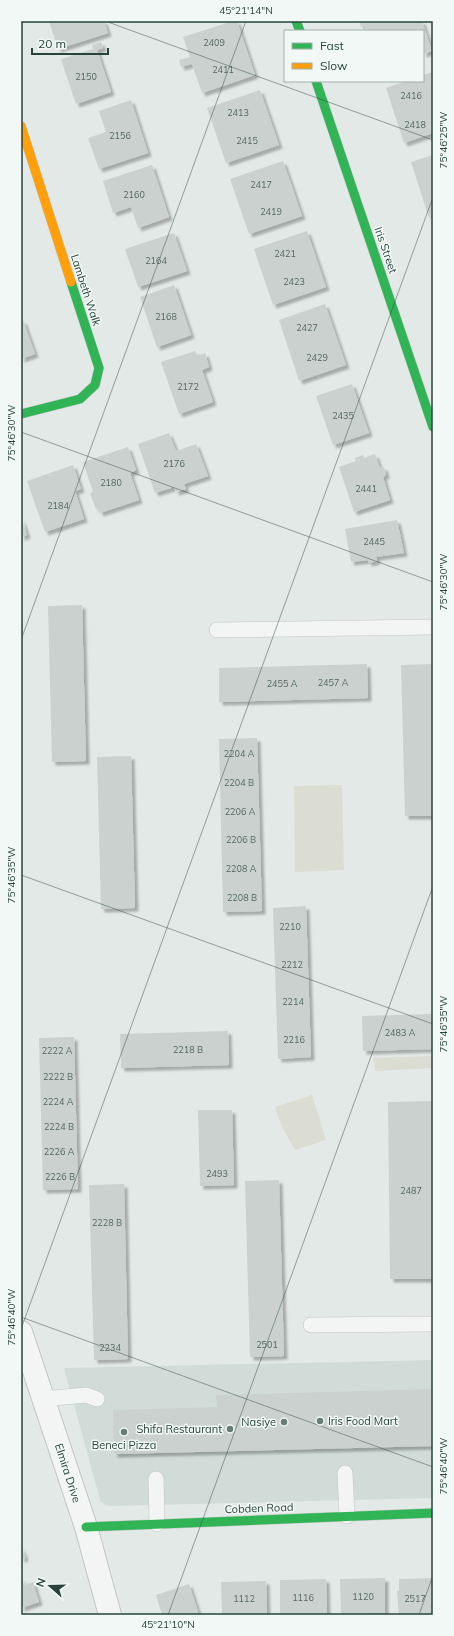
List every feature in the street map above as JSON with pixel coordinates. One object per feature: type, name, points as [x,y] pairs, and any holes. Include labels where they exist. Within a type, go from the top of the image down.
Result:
[{"type":"street","name":"Iris Street","points":[[316,82],[433,427]]},
{"type":"street","name":"Lambeth Walk","points":[[21,126],[99,368],[95,385],[80,399],[21,414]]},
{"type":"street","name":"Elmira Drive","points":[[21,1332],[86,1527],[110,1615]]},
{"type":"street","name":"Cobden Road","points":[[86,1527],[433,1513]]},
{"type":"lane","points":[[217,630],[433,627]]},
{"type":"lane","points":[[311,1326],[433,1324]]},
{"type":"lane","points":[[43,1399],[86,1395],[97,1399]]},
{"type":"lane","points":[[345,1473],[347,1516]]},
{"type":"lane","points":[[156,1479],[156,1524]]},
{"type":"shaded area","points":[[342,785],[344,870],[295,872],[294,786]]},
{"type":"shaded area","points":[[433,1056],[433,1068],[375,1071],[374,1058]]},
{"type":"shaded area","points":[[312,1095],[326,1140],[295,1150],[282,1127],[275,1107]]},
{"type":"shaded area","points":[[433,1360],[433,1498],[111,1506],[105,1505],[100,1501],[64,1368]]},
{"type":"building","points":[[49,21],[104,21],[108,33],[58,49]]},
{"type":"building","points":[[237,21],[255,75],[202,93],[192,64],[181,67],[179,60],[190,57],[183,37]]},
{"type":"building","points":[[359,21],[422,21],[432,51],[424,54],[424,30],[366,30],[364,25],[361,27]]},
{"type":"building","points":[[101,42],[103,48],[97,50],[111,92],[76,104],[61,59],[93,49],[92,45]]},
{"type":"building","points":[[433,72],[433,133],[404,143],[386,88],[403,82],[424,82],[424,75]]},
{"type":"building","points":[[260,90],[279,145],[226,163],[207,108]]},
{"type":"building","points":[[131,100],[148,153],[99,169],[88,138],[106,132],[99,111]]},
{"type":"building","points":[[433,155],[433,217],[429,218],[411,162]]},
{"type":"building","points":[[283,161],[302,216],[249,234],[230,179]]},
{"type":"building","points":[[152,165],[169,217],[138,228],[131,207],[113,213],[103,181]]},
{"type":"building","points":[[307,231],[326,287],[273,305],[254,249]]},
{"type":"building","points":[[174,233],[187,271],[138,287],[125,249]]},
{"type":"building","points":[[174,285],[191,335],[157,347],[140,297]]},
{"type":"building","points":[[325,304],[346,365],[299,381],[279,320]]},
{"type":"building","points":[[23,320],[35,354],[21,359],[21,321]]},
{"type":"building","points":[[195,351],[197,356],[205,353],[209,367],[202,370],[213,402],[179,414],[161,362]]},
{"type":"building","points":[[352,384],[369,433],[333,445],[316,396]]},
{"type":"building","points":[[169,433],[176,451],[196,444],[208,476],[184,484],[186,489],[176,492],[174,487],[155,493],[138,444]]},
{"type":"building","points":[[128,447],[136,470],[130,473],[139,500],[100,513],[98,508],[96,509],[90,493],[93,492],[83,462]]},
{"type":"building","points":[[375,454],[380,468],[384,467],[386,475],[383,477],[390,500],[354,512],[339,467],[356,461],[355,458],[363,455],[364,458]]},
{"type":"building","points":[[73,465],[81,489],[75,491],[84,519],[45,532],[27,481]]},
{"type":"building","points":[[21,518],[27,535],[21,537]]},
{"type":"building","points":[[397,520],[404,553],[376,557],[377,561],[368,563],[368,560],[351,562],[345,529]]},
{"type":"building","points":[[82,605],[86,761],[52,762],[48,606]]},
{"type":"building","points":[[367,664],[368,698],[219,702],[219,668]]},
{"type":"building","points":[[433,664],[433,816],[405,816],[401,665]]},
{"type":"building","points":[[257,738],[262,911],[223,912],[219,739]]},
{"type":"building","points":[[131,756],[135,908],[101,909],[97,757]]},
{"type":"building","points":[[306,906],[311,1057],[278,1059],[273,908]]},
{"type":"building","points":[[433,1014],[433,1049],[363,1051],[362,1016]]},
{"type":"building","points":[[228,1031],[229,1065],[121,1068],[120,1034]]},
{"type":"building","points":[[74,1037],[78,1189],[43,1190],[39,1038]]},
{"type":"building","points":[[433,1101],[433,1279],[390,1279],[388,1102]]},
{"type":"building","points":[[198,1110],[232,1110],[234,1185],[200,1186]]},
{"type":"building","points":[[279,1180],[284,1356],[250,1357],[245,1181]]},
{"type":"building","points":[[124,1184],[128,1359],[94,1360],[89,1185]]},
{"type":"building","points":[[433,1389],[433,1446],[114,1454],[113,1410],[217,1407],[216,1395]]},
{"type":"building","points":[[21,1546],[25,1558],[21,1559]]},
{"type":"building","points":[[21,1577],[24,1585],[33,1582],[39,1602],[21,1608]]},
{"type":"building","points":[[385,1578],[385,1613],[341,1614],[340,1579]]},
{"type":"building","points":[[433,1578],[433,1615],[399,1615],[397,1591],[399,1591],[399,1579]]},
{"type":"building","points":[[326,1579],[327,1615],[280,1615],[280,1580]]},
{"type":"building","points":[[266,1581],[267,1615],[222,1615],[221,1582]]},
{"type":"building","points":[[189,1584],[199,1615],[162,1615],[156,1595]]},
{"type":"traffic: fast","points":[[296,21],[300,30]]},
{"type":"traffic: fast","points":[[316,82],[433,427]]},
{"type":"traffic: fast","points":[[21,414],[80,399],[95,385],[99,368],[71,282]]},
{"type":"traffic: fast","points":[[86,1527],[433,1513]]},
{"type":"traffic: slow","points":[[21,126],[71,282]]},
{"type":"place","name":"Iris Food Mart","points":[[320,1421]]},
{"type":"place","name":"Nasiye","points":[[284,1422]]},
{"type":"place","name":"Shifa Restaurant","points":[[230,1429]]},
{"type":"place","name":"Beneci Pizza","points":[[124,1432]]}]
